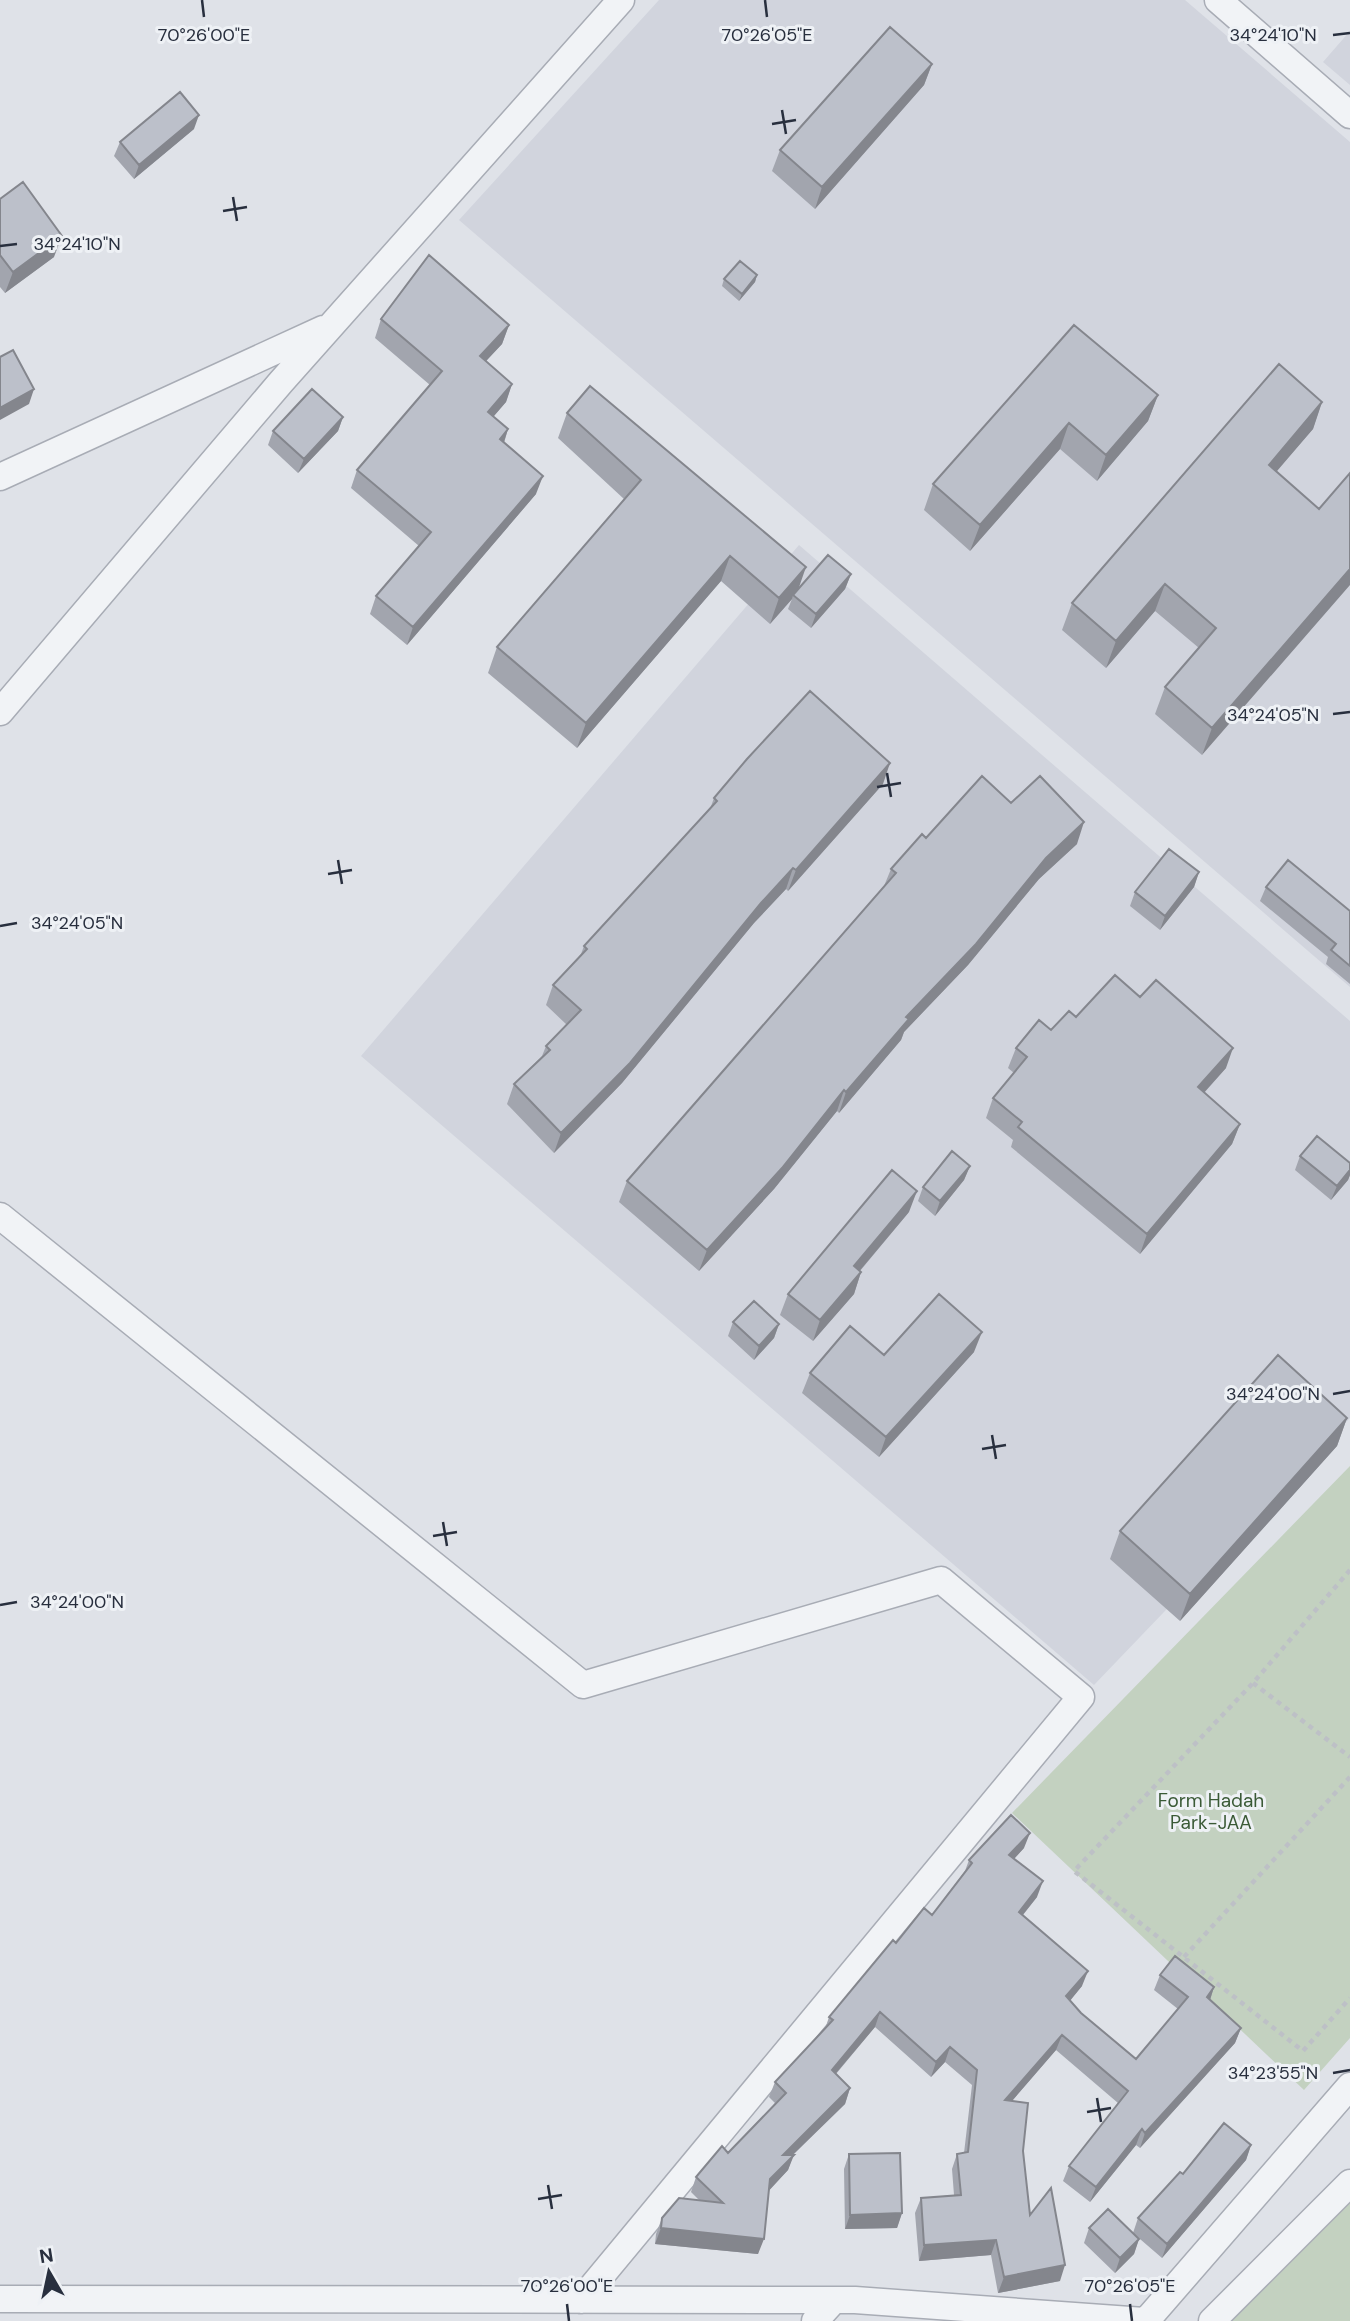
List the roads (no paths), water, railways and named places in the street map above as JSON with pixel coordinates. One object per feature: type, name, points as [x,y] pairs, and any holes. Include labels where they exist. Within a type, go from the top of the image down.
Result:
[{"type":"street","points":[[0,712],[335,323],[621,0]]},
{"type":"street","points":[[1218,0],[1350,115]]},
{"type":"street","points":[[0,477],[335,323]]},
{"type":"street","points":[[0,1216],[583,1685],[941,1580],[1081,1697],[581,2300]]},
{"type":"street","points":[[0,2300],[834,2300],[1145,2321],[1350,2086]]},
{"type":"street","points":[[1212,2321],[1350,2183]]},
{"type":"street","points":[[816,2321],[834,2300]]},
{"type":"park label","name":"Form Hadah Park-JAA","points":[[1211,1811]]}]
